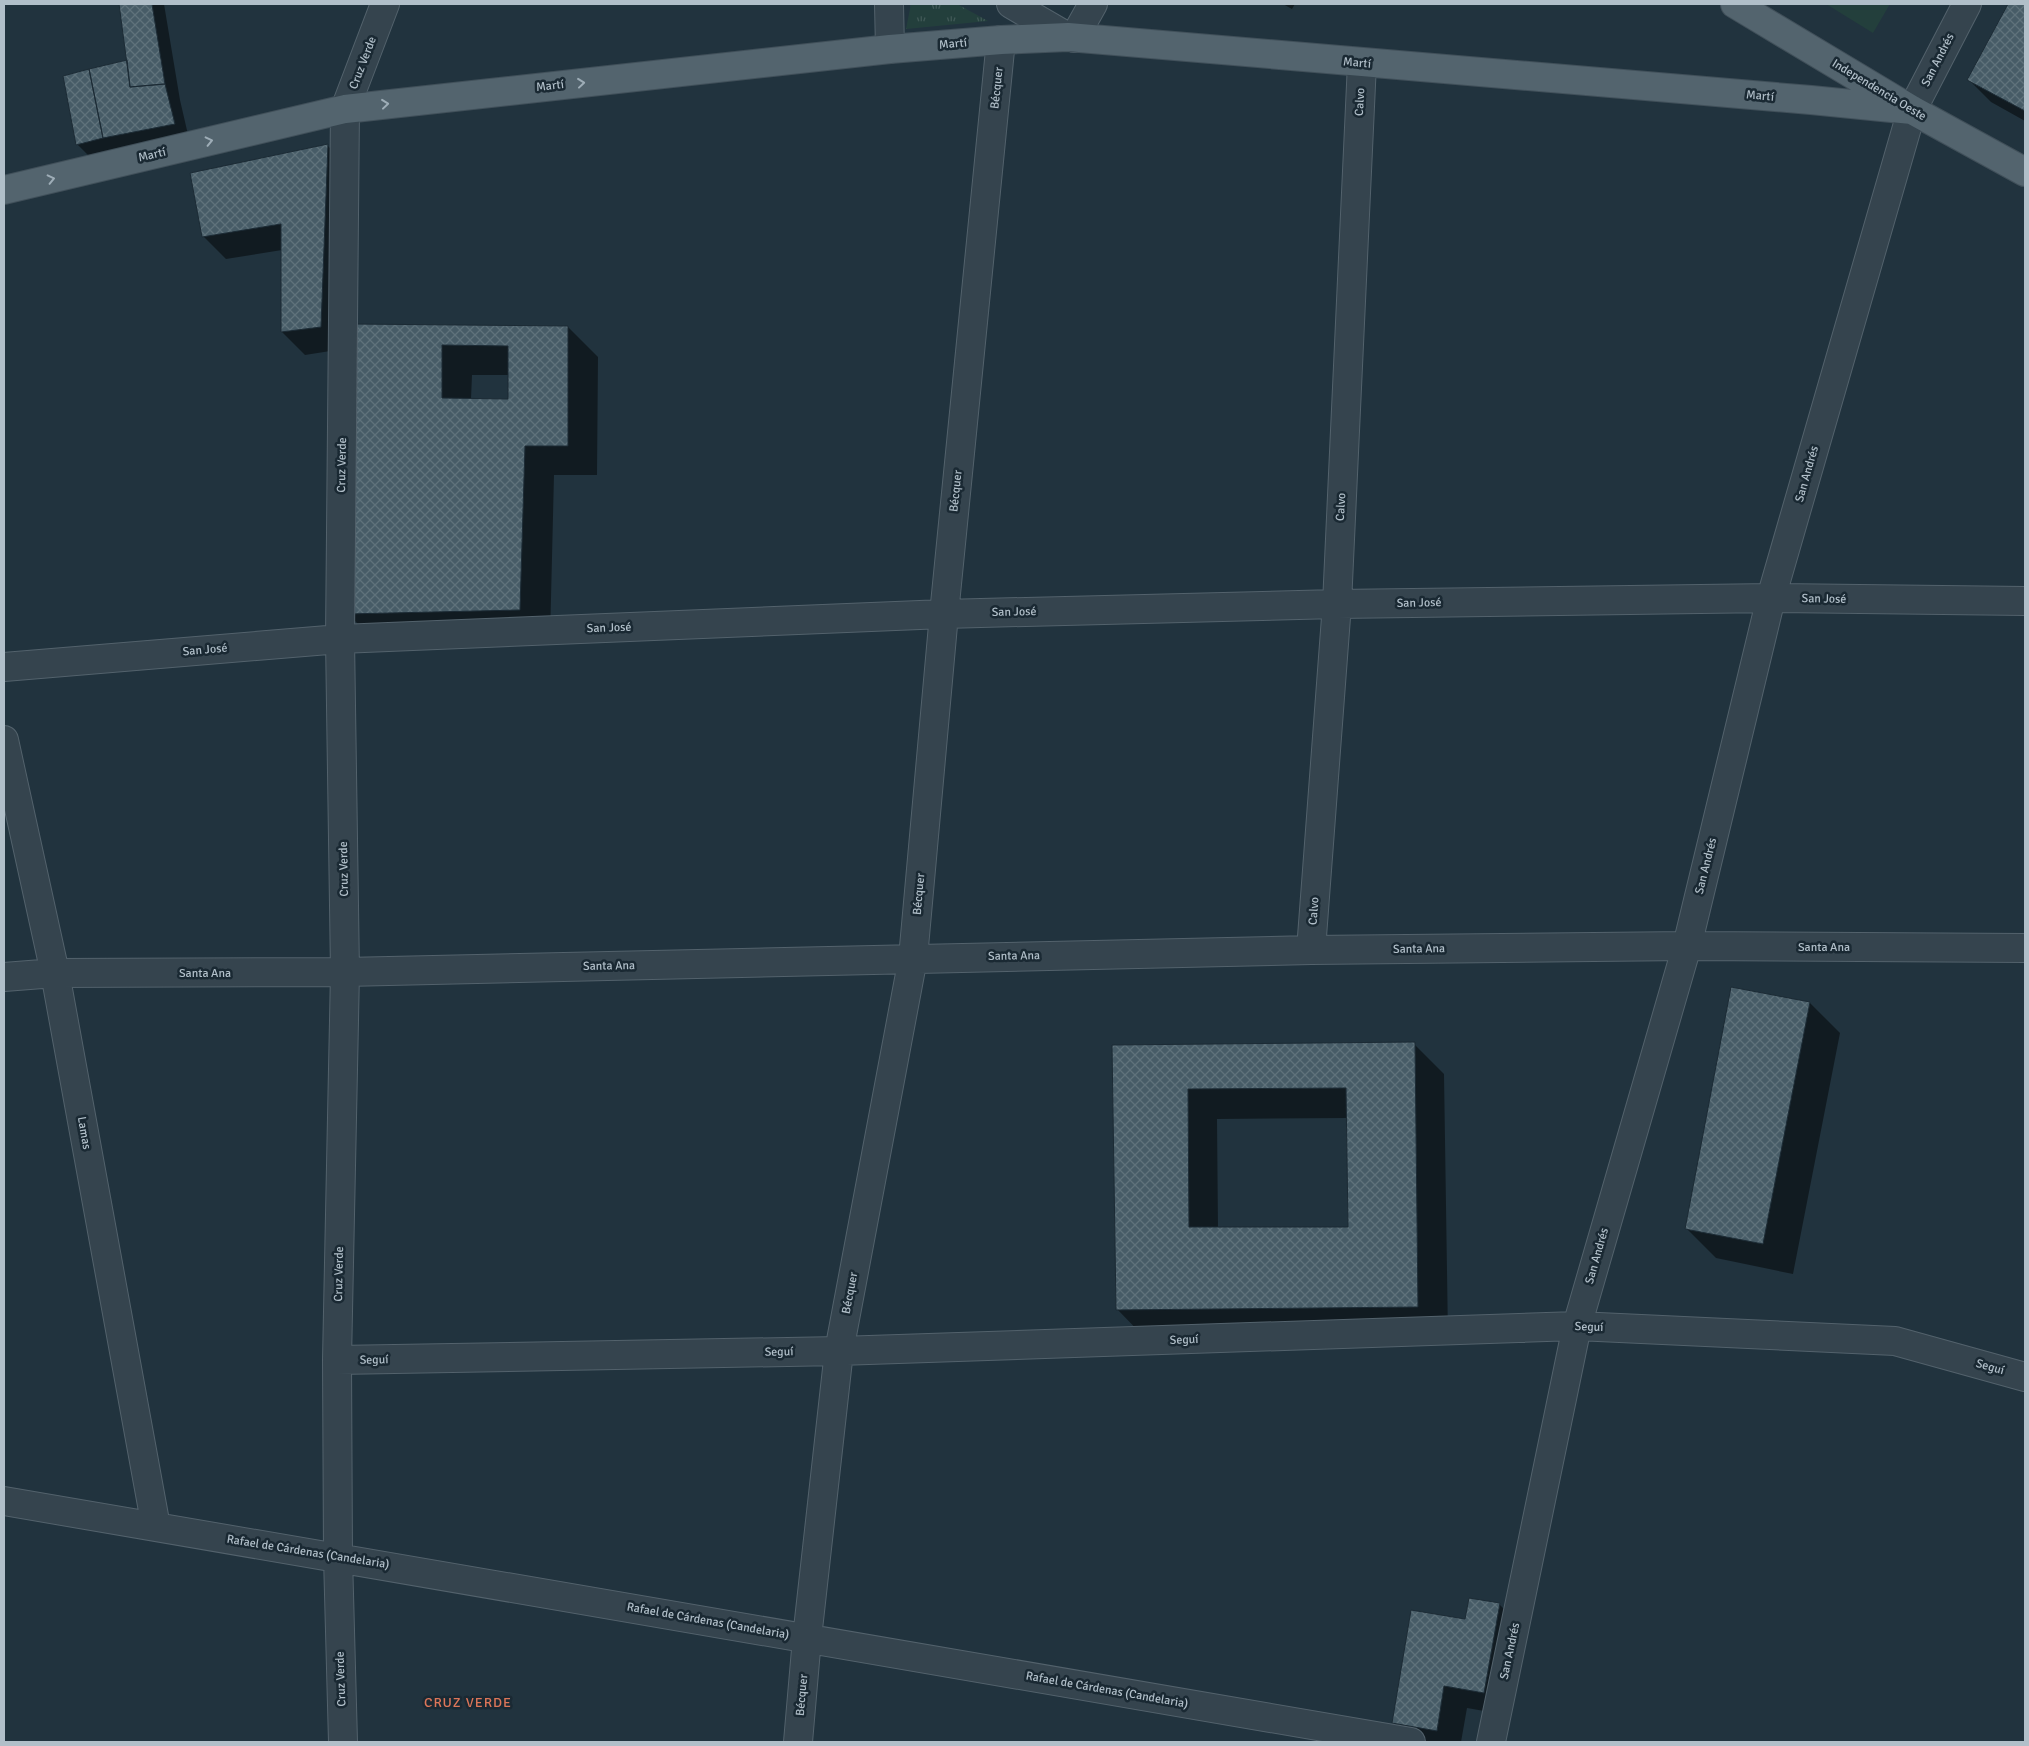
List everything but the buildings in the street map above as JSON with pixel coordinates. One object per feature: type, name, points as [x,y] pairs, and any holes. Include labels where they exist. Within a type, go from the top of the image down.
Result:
[{"type":"main road","name":"Independencia Oeste","points":[[1735,4],[1912,110],[2025,172]]},
{"type":"main road","name":"Martí","points":[[4,190],[345,109],[890,49],[1001,40],[1071,38],[1912,110]]},
{"type":"street","name":"Cruz Verde","points":[[343,1742],[338,1557],[337,1360],[345,972],[340,639],[345,109],[385,4]]},
{"type":"street","points":[[889,4],[890,49]]},
{"type":"street","points":[[1011,4],[1071,38],[1093,4]]},
{"type":"street","name":"San Andrés","points":[[1491,1742],[1577,1326],[1687,946],[1771,598],[1912,110],[1967,4]]},
{"type":"street","name":"Bécquer","points":[[798,1742],[807,1638],[839,1351],[913,958],[944,614],[1001,40]]},
{"type":"street","name":"Calvo","points":[[1312,950],[1337,604],[1362,63]]},
{"type":"street","name":"San José","points":[[4,666],[340,639],[944,614],[1337,604],[1771,598],[2025,601]]},
{"type":"street","name":"Lamas","points":[[4,740],[55,973],[156,1527]]},
{"type":"street","name":"Santa Ana","points":[[4,977],[55,973],[345,972],[1312,950],[1687,946],[2025,948]]},
{"type":"street","name":"Seguí","points":[[337,1360],[839,1351],[1577,1326],[1895,1341],[2025,1377]]},
{"type":"street","name":"Rafael de Cárdenas (Candelaria)","points":[[4,1501],[1411,1742]]},
{"type":"green space","points":[[911,4],[957,4],[988,21],[906,29]]},
{"type":"green space","points":[[1826,4],[1890,4],[1873,33]]},
{"type":"district","name":"CRUZ VERDE","points":[[468,1702]]}]
